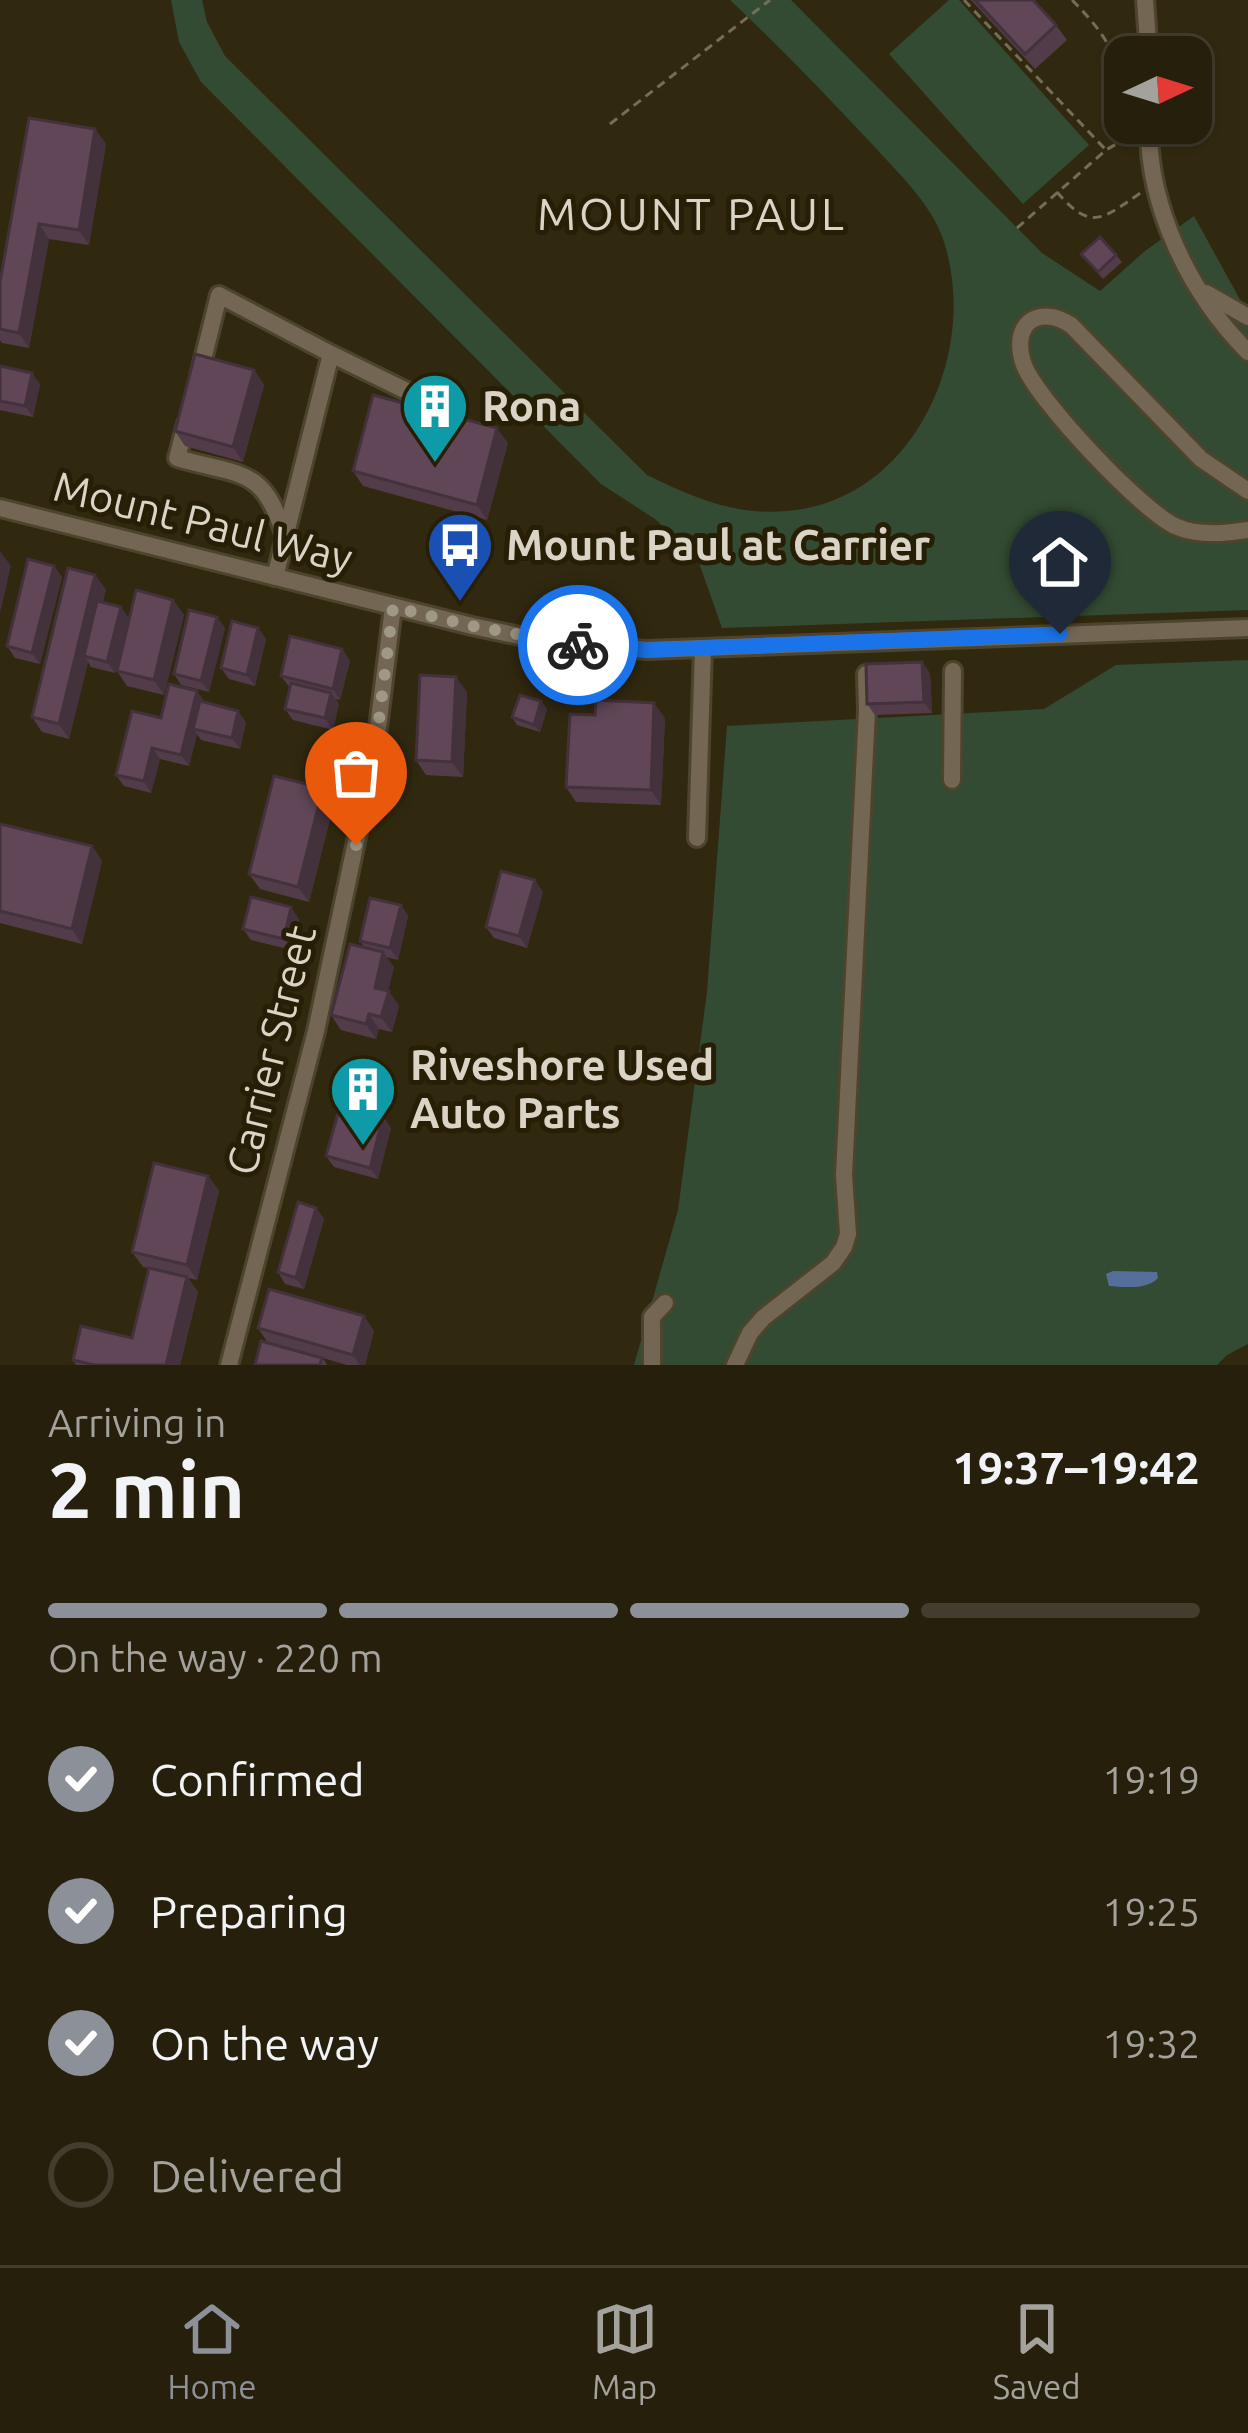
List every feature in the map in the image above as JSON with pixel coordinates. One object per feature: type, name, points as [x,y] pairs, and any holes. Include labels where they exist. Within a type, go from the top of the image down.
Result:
[{"type":"street","points":[[1144,0],[1147,36]]},
{"type":"street","points":[[1150,144],[1153,184],[1171,232],[1216,318],[1248,352]]},
{"type":"street","points":[[1200,289],[1248,316]]},
{"type":"street","points":[[285,537],[275,504],[257,481],[177,458],[219,295],[427,401]]},
{"type":"street","points":[[1248,491],[1201,459],[1071,325],[1057,316],[1032,317],[1023,329],[1021,347],[1032,380],[1129,491],[1184,530],[1216,534],[1248,530]]},
{"type":"street","points":[[275,577],[331,354]]},
{"type":"street","name":"Mount Paul Way","points":[[0,508],[543,640],[647,650],[1248,628]]},
{"type":"street","name":"Carrier Street","points":[[229,1365],[316,1030],[375,752],[393,607]]},
{"type":"street","points":[[697,838],[703,648]]},
{"type":"street","points":[[952,780],[953,671]]},
{"type":"street","points":[[735,1365],[750,1334],[833,1263],[848,1234],[844,1175],[866,674]]},
{"type":"street","points":[[652,1365],[652,1318],[665,1303]]},
{"type":"path","points":[[610,124],[770,0]]},
{"type":"path","points":[[964,0],[1106,150]]},
{"type":"path","points":[[1072,0],[1104,38]]},
{"type":"path","points":[[1017,228],[1114,144]]},
{"type":"path","points":[[1058,192],[1073,211],[1095,220],[1153,184]]},
{"type":"green space","points":[[171,0],[202,0],[207,22],[225,56],[647,475],[732,508],[787,511],[832,501],[870,480],[902,450],[927,413],[944,372],[953,327],[952,282],[943,239],[922,201],[730,0],[791,0],[1042,253],[1100,291],[1194,216],[1243,305],[1248,305],[1248,610],[722,628],[698,560],[655,519],[601,484],[201,82],[179,42]]},
{"type":"green space","points":[[949,0],[959,0],[1089,145],[1023,204],[889,54]]},
{"type":"green space","points":[[1248,660],[1248,1344],[1217,1365],[634,1365],[678,1210],[707,992],[727,726],[1044,709],[1116,665]]},
{"type":"water","points":[[1157,1272],[1158,1278],[1142,1286],[1109,1286],[1106,1274]]},
{"type":"building","points":[[975,0],[1033,0],[1056,25],[1025,54]]},
{"type":"building","points":[[29,118],[95,129],[79,230],[39,224],[19,333],[0,329],[0,282]]},
{"type":"building","points":[[1100,237],[1116,255],[1098,272],[1081,254]]},
{"type":"building","points":[[195,354],[254,370],[233,447],[175,431]]},
{"type":"building","points":[[0,366],[32,373],[25,406],[0,401]]},
{"type":"building","name":"Rona","points":[[373,395],[497,428],[477,505],[353,471]]},
{"type":"building","points":[[28,559],[54,566],[32,653],[7,646]]},
{"type":"building","points":[[68,568],[95,575],[59,724],[32,717]]},
{"type":"building","points":[[136,590],[173,600],[154,680],[117,671]]},
{"type":"building","points":[[97,601],[121,607],[107,662],[84,656]]},
{"type":"building","points":[[189,610],[217,617],[201,681],[174,674]]},
{"type":"building","points":[[232,621],[258,628],[247,675],[221,668]]},
{"type":"building","points":[[290,636],[342,649],[333,689],[281,676]]},
{"type":"building","points":[[922,662],[924,702],[867,704],[866,664]]},
{"type":"building","points":[[420,675],[456,677],[452,762],[416,760]]},
{"type":"building","points":[[291,683],[331,693],[325,718],[285,709]]},
{"type":"building","points":[[169,684],[197,691],[181,755],[152,748],[144,781],[116,775],[132,711],[161,718]]},
{"type":"building","points":[[520,695],[541,701],[534,725],[512,717]]},
{"type":"building","points":[[596,700],[654,703],[651,790],[566,787],[570,714],[595,715]]},
{"type":"building","points":[[200,701],[238,711],[232,738],[193,729]]},
{"type":"building","points":[[274,776],[323,788],[298,887],[249,874]]},
{"type":"building","points":[[0,824],[92,846],[72,929],[0,911]]},
{"type":"building","points":[[501,871],[535,880],[519,936],[486,927]]},
{"type":"building","points":[[251,897],[291,907],[284,939],[243,929]]},
{"type":"building","points":[[370,898],[401,905],[390,948],[360,941]]},
{"type":"building","points":[[350,944],[383,952],[375,988],[389,991],[381,1017],[369,1014],[366,1024],[331,1015]]},
{"type":"building","name":"Riveshore Used Auto Parts","points":[[340,1106],[383,1117],[370,1168],[326,1156]]},
{"type":"building","points":[[154,1163],[208,1176],[187,1265],[132,1252]]},
{"type":"building","points":[[298,1202],[316,1208],[296,1278],[278,1272]]},
{"type":"building","points":[[149,1268],[187,1277],[166,1365],[94,1365],[73,1360],[81,1326],[132,1338]]},
{"type":"building","points":[[269,1289],[364,1316],[353,1355],[258,1328]]},
{"type":"building","points":[[261,1341],[322,1358],[320,1365],[255,1365]]},
{"type":"way so far","points":[[356,845],[375,752],[393,607],[578,645]]},
{"type":"place","name":"Rona","points":[[435,465]]},
{"type":"place","name":"Mount Paul at Carrier","points":[[460,604]]},
{"type":"place","name":"Riveshore Used Auto Parts","points":[[363,1148]]},
{"type":"district","name":"MOUNT PAUL","points":[[692,214]]},
{"type":"route","points":[[578,645],[647,650],[1060,634]]}]
